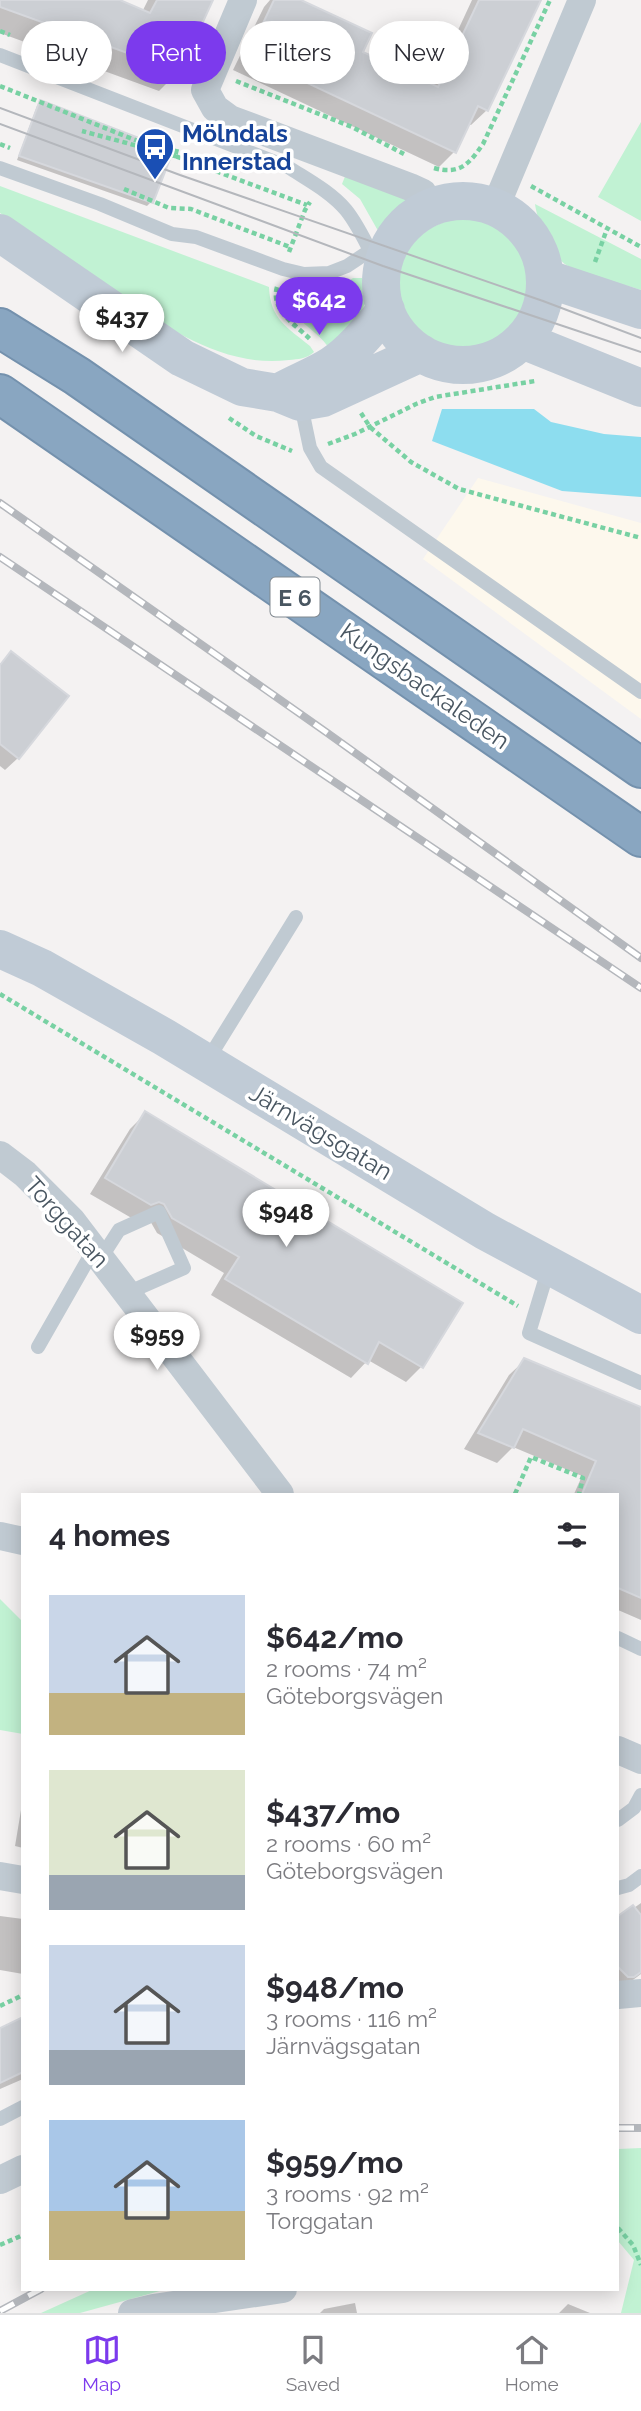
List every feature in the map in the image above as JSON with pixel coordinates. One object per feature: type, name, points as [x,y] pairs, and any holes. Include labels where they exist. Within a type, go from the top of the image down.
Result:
[{"type":"highway","points":[[0,302],[77,376]]},
{"type":"highway","name":"E 6","points":[[0,327],[77,376],[641,768]]},
{"type":"highway","name":"Kungsbackaleden","points":[[0,394],[641,837]]},
{"type":"main road","points":[[292,392],[346,354],[394,255],[463,201],[495,208],[517,222],[534,241],[545,278],[540,310],[522,340],[499,356],[473,364],[446,363],[421,353],[400,335],[394,255]]},
{"type":"main road","points":[[0,233],[182,358],[242,387],[323,398],[421,353]]},
{"type":"main road","points":[[545,278],[641,310]]},
{"type":"main road","points":[[522,340],[641,388]]},
{"type":"main road","name":"Järnvägsgatan","points":[[0,949],[53,974],[207,1063],[485,1231],[641,1315]]},
{"type":"street","points":[[243,0],[205,90],[215,108],[230,119],[422,193],[394,255]]},
{"type":"street","points":[[495,208],[582,0]]},
{"type":"street","name":"Torggatan","points":[[0,1155],[25,1174],[72,1221],[279,1493]]},
{"type":"street","points":[[0,1536],[21,1541]]},
{"type":"street","points":[[619,1750],[641,1760]]},
{"type":"street","points":[[0,1876],[21,1880]]},
{"type":"street","points":[[619,1995],[641,1993]]},
{"type":"street","points":[[0,2180],[21,2170]]},
{"type":"street","points":[[132,2313],[269,2291]]},
{"type":"lane","points":[[0,55],[288,167],[345,208],[394,255]]},
{"type":"lane","points":[[0,168],[100,204],[172,234],[196,237],[294,272],[329,273],[394,255]]},
{"type":"lane","points":[[292,392],[310,448],[321,467],[641,692]]},
{"type":"lane","points":[[207,1063],[296,918]]},
{"type":"lane","points":[[38,1347],[97,1254],[119,1230],[159,1212],[184,1268],[127,1293]]},
{"type":"lane","points":[[550,1266],[529,1333],[641,1383]]},
{"type":"lane","points":[[619,1639],[641,1649]]},
{"type":"lane","points":[[619,1819],[634,1808],[641,1795]]},
{"type":"lane","points":[[619,1888],[629,1885],[641,1876]]},
{"type":"lane","points":[[0,2119],[21,2109]]},
{"type":"path","points":[[430,166],[449,172],[473,160],[550,0]]},
{"type":"path","points":[[205,90],[224,80],[235,80],[352,127],[414,159]]},
{"type":"path","points":[[0,86],[307,205]]},
{"type":"path","points":[[79,112],[88,120]]},
{"type":"path","points":[[82,131],[175,156]]},
{"type":"path","points":[[0,144],[12,149]]},
{"type":"path","points":[[175,156],[177,149]]},
{"type":"path","points":[[473,160],[483,164]]},
{"type":"path","points":[[119,188],[169,208],[191,209],[290,247]]},
{"type":"path","points":[[537,190],[641,247]]},
{"type":"path","points":[[329,443],[435,397],[540,381]]},
{"type":"path","points":[[0,994],[521,1308]]},
{"type":"path","points":[[515,1493],[531,1457],[583,1478],[579,1493]]},
{"type":"path","points":[[0,2006],[21,1996]]},
{"type":"path","points":[[619,2229],[633,2245],[641,2265]]},
{"type":"path","points":[[0,2245],[21,2236]]},
{"type":"shaded area","points":[[478,478],[641,523],[641,719],[423,559]]},
{"type":"green space","points":[[641,122],[641,221],[598,197]]},
{"type":"green space","points":[[346,174],[413,199],[415,205],[386,231],[381,232],[360,199],[342,184]]},
{"type":"green space","points":[[0,186],[269,287],[277,315],[314,352],[289,360],[243,358],[220,352],[178,333],[118,296],[0,213]]},
{"type":"green space","points":[[535,204],[641,259],[641,290],[584,273],[562,262],[546,238]]},
{"type":"green space","points":[[464,219],[489,224],[510,238],[524,259],[529,284],[524,309],[510,330],[489,344],[464,349],[439,344],[418,330],[404,309],[399,284],[404,259],[418,238],[439,224]]},
{"type":"green space","points":[[353,278],[362,278],[368,283],[366,301],[356,319],[329,348],[288,307],[284,292],[320,291],[337,287]]},
{"type":"green space","points":[[0,1599],[21,1620],[21,1734],[0,1730]]},
{"type":"green space","points":[[641,2148],[641,2313],[621,2313],[634,2260],[619,2242],[619,2149]]},
{"type":"green space","points":[[90,2291],[160,2291],[80,2313],[41,2313]]},
{"type":"water","points":[[442,409],[534,409],[551,422],[604,434],[641,437],[641,497],[562,491],[432,441]]},
{"type":"building","points":[[0,0],[120,0],[150,13],[157,0],[213,0],[203,21],[126,21],[126,52],[112,47],[112,21],[39,21],[0,7]]},
{"type":"building","points":[[274,0],[301,0],[346,21],[264,21]]},
{"type":"building","points":[[479,0],[541,0],[488,111],[478,106],[456,153],[310,84],[355,84],[355,25],[369,32],[369,39],[363,52],[369,55],[369,84],[432,84],[438,87],[439,84],[469,84],[469,21]]},
{"type":"building","points":[[40,100],[173,151],[153,203],[19,156]]},
{"type":"building","points":[[11,651],[69,696],[19,759],[0,744],[0,665]]},
{"type":"building","points":[[145,1111],[463,1303],[423,1368],[379,1342],[368,1364],[225,1279],[239,1257],[172,1218],[164,1204],[159,1202],[151,1205],[105,1178]]},
{"type":"building","points":[[524,1358],[641,1407],[641,1598],[619,1588],[619,1493],[582,1493],[596,1461],[523,1429],[514,1448],[478,1433]]},
{"type":"building","points":[[633,1905],[641,1915],[641,1972],[634,1977],[628,1977],[619,1968],[619,1915]]},
{"type":"building","points":[[21,2018],[21,2073],[0,2083],[0,2028]]},
{"type":"tram line","points":[[0,108],[180,175],[543,301],[641,338]]},
{"type":"tram line","points":[[0,124],[383,266],[641,352]]},
{"type":"railway","points":[[0,503],[641,958]]},
{"type":"railway","points":[[0,557],[641,988]]},
{"type":"railway","points":[[619,2128],[641,2128]]},
{"type":"railway","points":[[0,2311],[37,2291]]},
{"type":"place","name":"Mölndals Innerstad","points":[[155,181]]}]
